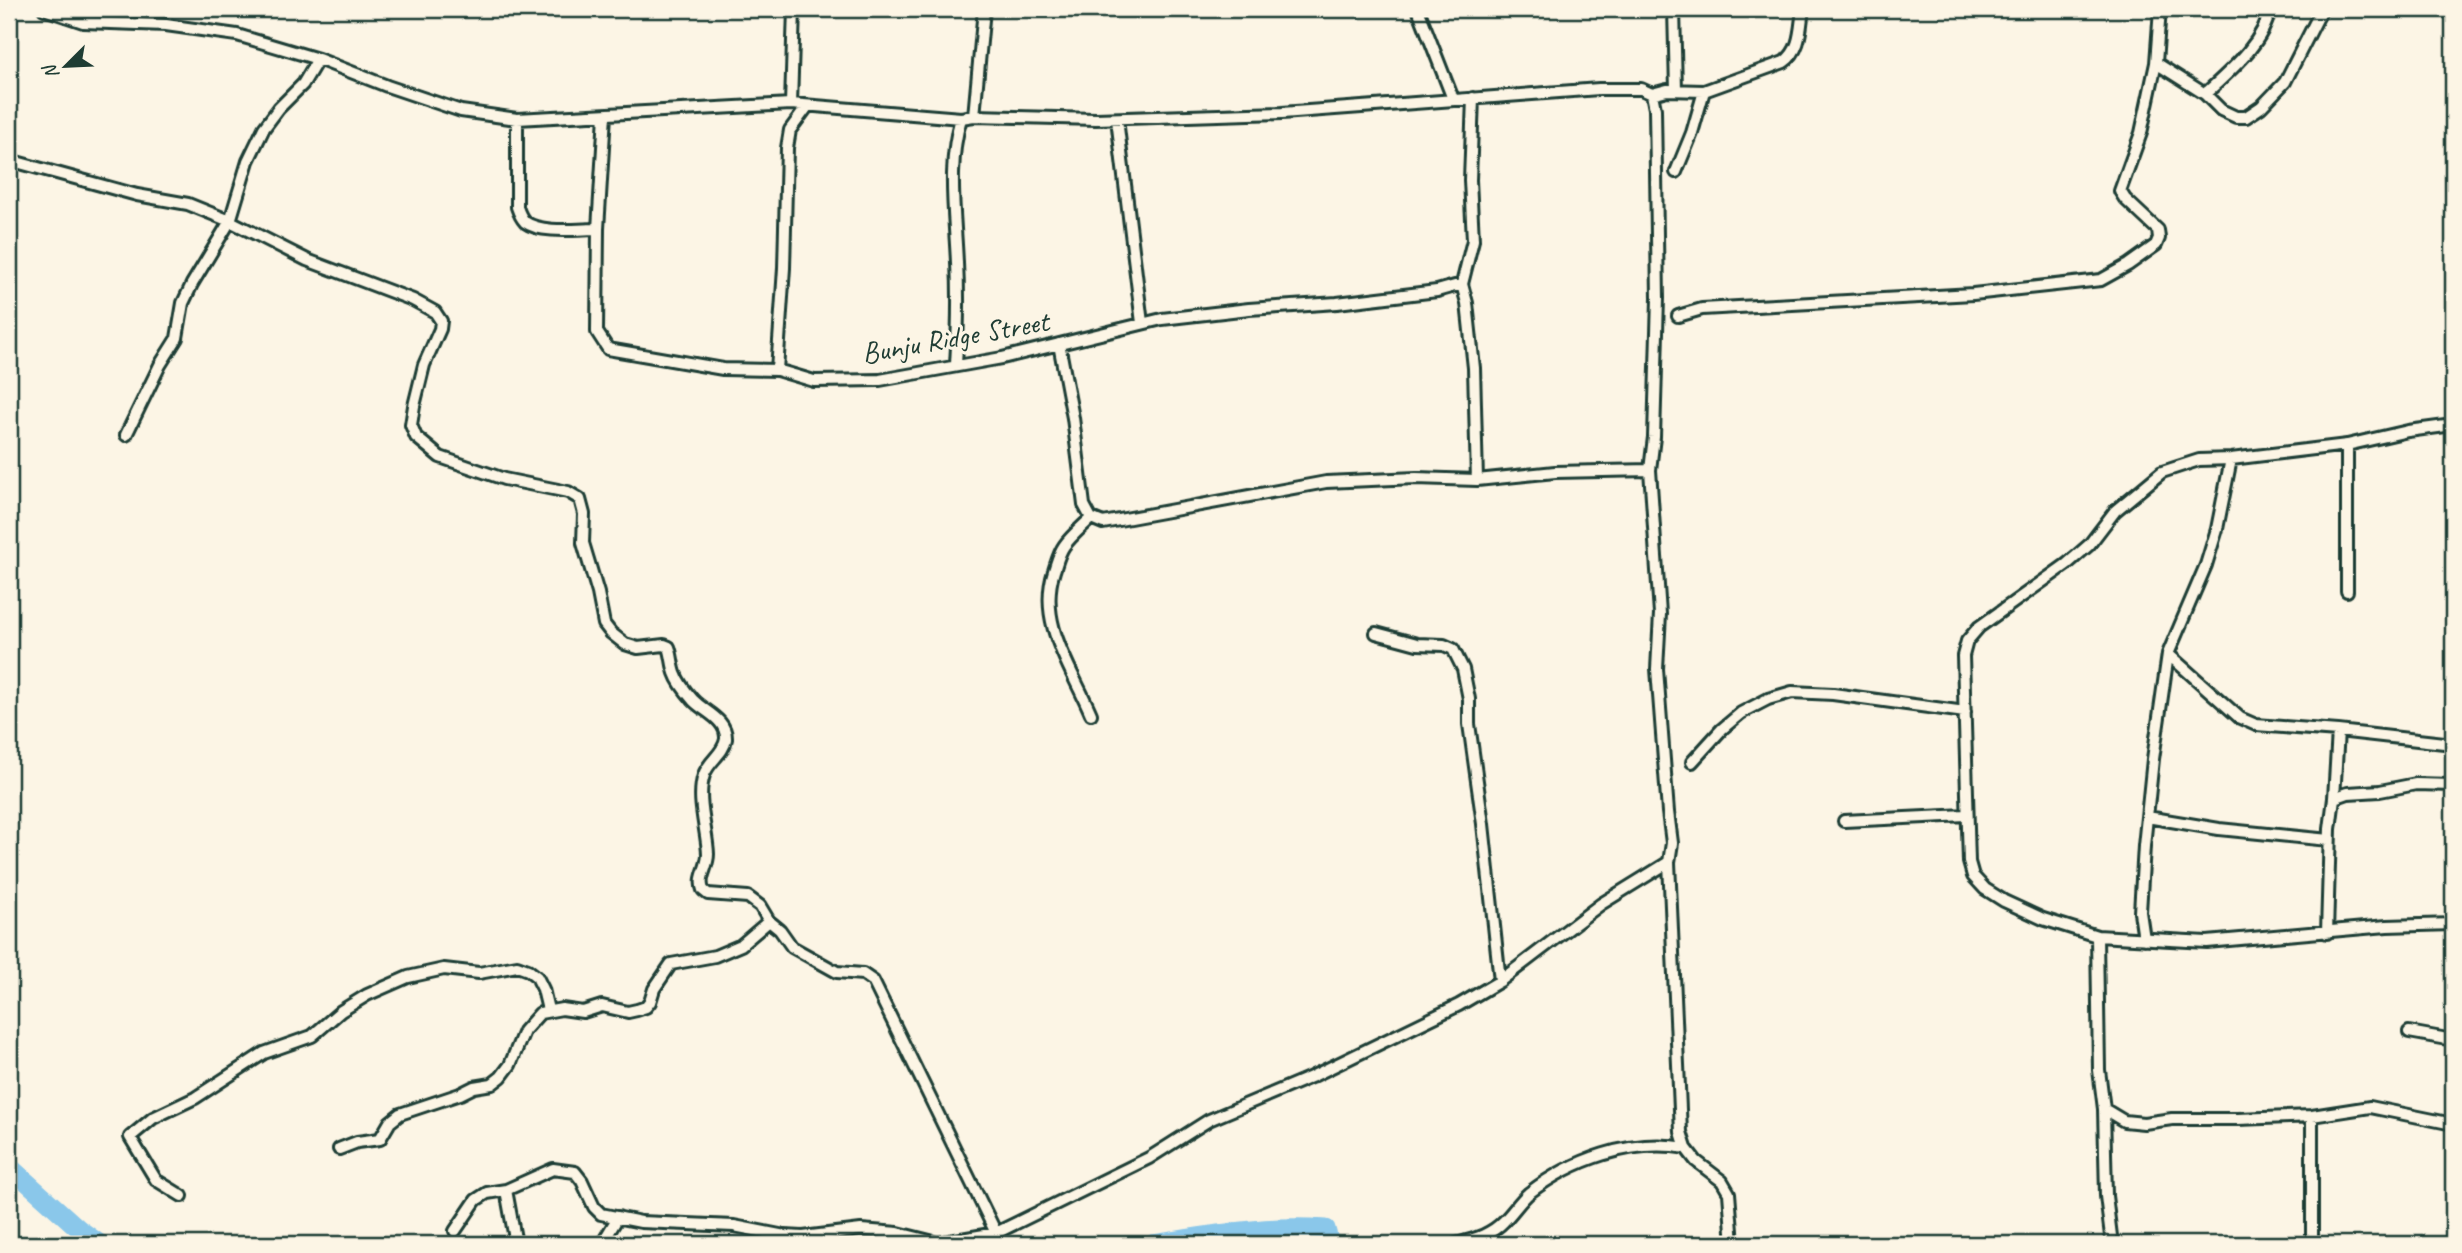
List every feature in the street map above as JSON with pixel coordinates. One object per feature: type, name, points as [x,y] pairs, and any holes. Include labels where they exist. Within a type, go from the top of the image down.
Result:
[{"type":"street","points":[[44,9],[83,22],[166,25],[237,35],[318,59],[461,111],[517,119],[791,104],[961,118],[1117,119],[1282,113],[1599,89],[1641,89],[1652,94],[1676,90],[1704,92],[1784,62],[1793,55],[1797,49],[1803,9]]},
{"type":"street","points":[[791,104],[794,9]]},
{"type":"street","points":[[974,116],[984,9]]},
{"type":"street","points":[[1418,9],[1453,99]]},
{"type":"street","points":[[1674,9],[1676,90]]},
{"type":"street","points":[[1678,316],[1702,309],[1973,293],[2076,284],[2101,280],[2114,274],[2156,245],[2159,238],[2158,230],[2120,191],[2141,133],[2156,63],[2160,9]]},
{"type":"street","points":[[2205,94],[2226,75],[2259,36],[2270,9]]},
{"type":"street","points":[[2156,63],[2205,94],[2221,110],[2236,117],[2246,117],[2261,107],[2286,82],[2322,9]]},
{"type":"street","points":[[126,435],[160,365],[177,338],[184,303],[192,284],[230,221],[248,160],[264,128],[303,84],[318,59]]},
{"type":"street","points":[[1676,172],[1692,133],[1704,92]]},
{"type":"street","points":[[1652,94],[1655,109],[1658,299],[1654,437],[1650,470],[1660,614],[1657,669],[1672,843],[1669,862],[1681,1132],[1685,1148],[1696,1161],[1722,1181],[1729,1193],[1733,1244]]},
{"type":"street","points":[[1473,98],[1470,180],[1473,240],[1462,284],[1468,303],[1474,368],[1477,480]]},
{"type":"street","points":[[777,370],[784,268],[787,148],[790,130],[807,107]]},
{"type":"street","name":"Bunju Ridge Street","points":[[605,115],[598,229],[597,332],[608,349],[723,369],[777,370],[814,381],[880,380],[992,360],[1142,323],[1205,313],[1337,303],[1437,290],[1462,284]]},
{"type":"street","points":[[957,365],[953,153],[961,118]]},
{"type":"street","points":[[517,119],[517,207],[523,220],[550,230],[598,229]]},
{"type":"street","points":[[1117,119],[1142,323]]},
{"type":"street","points":[[9,160],[137,195],[188,204],[230,221],[307,260],[413,300],[435,312],[441,321],[440,329],[424,365],[414,406],[411,425],[416,437],[440,457],[504,480],[568,492],[580,499],[584,514],[583,543],[604,624],[611,634],[625,644],[638,648],[664,645],[669,647],[675,674],[683,687],[702,709],[719,720],[724,729],[726,738],[720,754],[704,773],[701,790],[708,859],[701,879],[703,890],[708,894],[748,897],[760,906],[769,921],[780,930],[792,947],[837,972],[863,974],[873,981],[996,1233]]},
{"type":"street","points":[[1059,344],[1073,418],[1084,505],[1091,518],[1103,523],[1326,482],[1416,478],[1477,480],[1555,472],[1650,470]]},
{"type":"street","points":[[2453,425],[2408,431],[2347,445],[2231,460],[2199,460],[2162,472],[2115,510],[2089,545],[2067,564],[1979,627],[1967,641],[1963,656],[1969,862],[1973,876],[1985,889],[2004,901],[2043,919],[2097,936],[2144,939],[2207,942],[2387,926],[2453,924]]},
{"type":"street","points":[[2347,445],[2347,591]]},
{"type":"street","points":[[2144,939],[2141,884],[2168,654],[2213,541],[2231,460]]},
{"type":"street","points":[[1091,518],[1064,546],[1052,578],[1050,593],[1050,618],[1054,633],[1091,714]]},
{"type":"street","points":[[1376,634],[1417,643],[1444,645],[1458,655],[1463,668],[1469,699],[1469,724],[1500,981]]},
{"type":"street","points":[[2168,654],[2249,723],[2453,744]]},
{"type":"street","points":[[1692,762],[1722,729],[1741,713],[1768,699],[1792,692],[1833,694],[1965,712]]},
{"type":"street","points":[[2327,933],[2329,840],[2337,731]]},
{"type":"street","points":[[2334,798],[2348,793],[2380,791],[2416,784],[2453,785]]},
{"type":"street","points":[[1844,821],[1966,815]]},
{"type":"street","points":[[2147,817],[2219,829],[2329,840]]},
{"type":"street","points":[[455,1231],[476,1200],[487,1193],[506,1190],[553,1169],[575,1172],[594,1207],[601,1214],[641,1222],[734,1226],[794,1236],[861,1230],[886,1232],[938,1244],[996,1233],[1149,1158],[1209,1120],[1320,1073],[1459,1004],[1500,981],[1601,904],[1669,862]]},
{"type":"street","points":[[339,1149],[357,1142],[380,1139],[390,1122],[400,1114],[474,1087],[492,1084],[510,1065],[524,1031],[533,1019],[548,1010],[583,1012],[602,1006],[628,1012],[646,1007],[654,989],[671,964],[715,956],[741,945],[769,921]]},
{"type":"street","points":[[2097,936],[2099,1070],[2104,1109],[2106,1196],[2112,1244]]},
{"type":"street","points":[[182,1196],[156,1180],[130,1137],[153,1118],[195,1098],[264,1053],[312,1036],[341,1012],[368,995],[408,977],[444,970],[479,974],[517,966],[537,977],[548,1010]]},
{"type":"street","points":[[2409,1032],[2453,1040]]},
{"type":"street","points":[[2104,1109],[2116,1118],[2133,1122],[2312,1116],[2370,1107],[2453,1124]]},
{"type":"street","points":[[2312,1116],[2312,1244]]},
{"type":"street","points":[[1456,1244],[1494,1230],[1527,1195],[1572,1166],[1630,1148],[1668,1145],[1685,1148]]},
{"type":"street","points":[[506,1190],[516,1244]]},
{"type":"street","points":[[602,1244],[618,1217]]},
{"type":"waterway","points":[[9,1166],[79,1229],[100,1244]]},
{"type":"waterway","points":[[1153,1244],[1239,1231],[1282,1228],[1326,1229],[1330,1244]]}]
